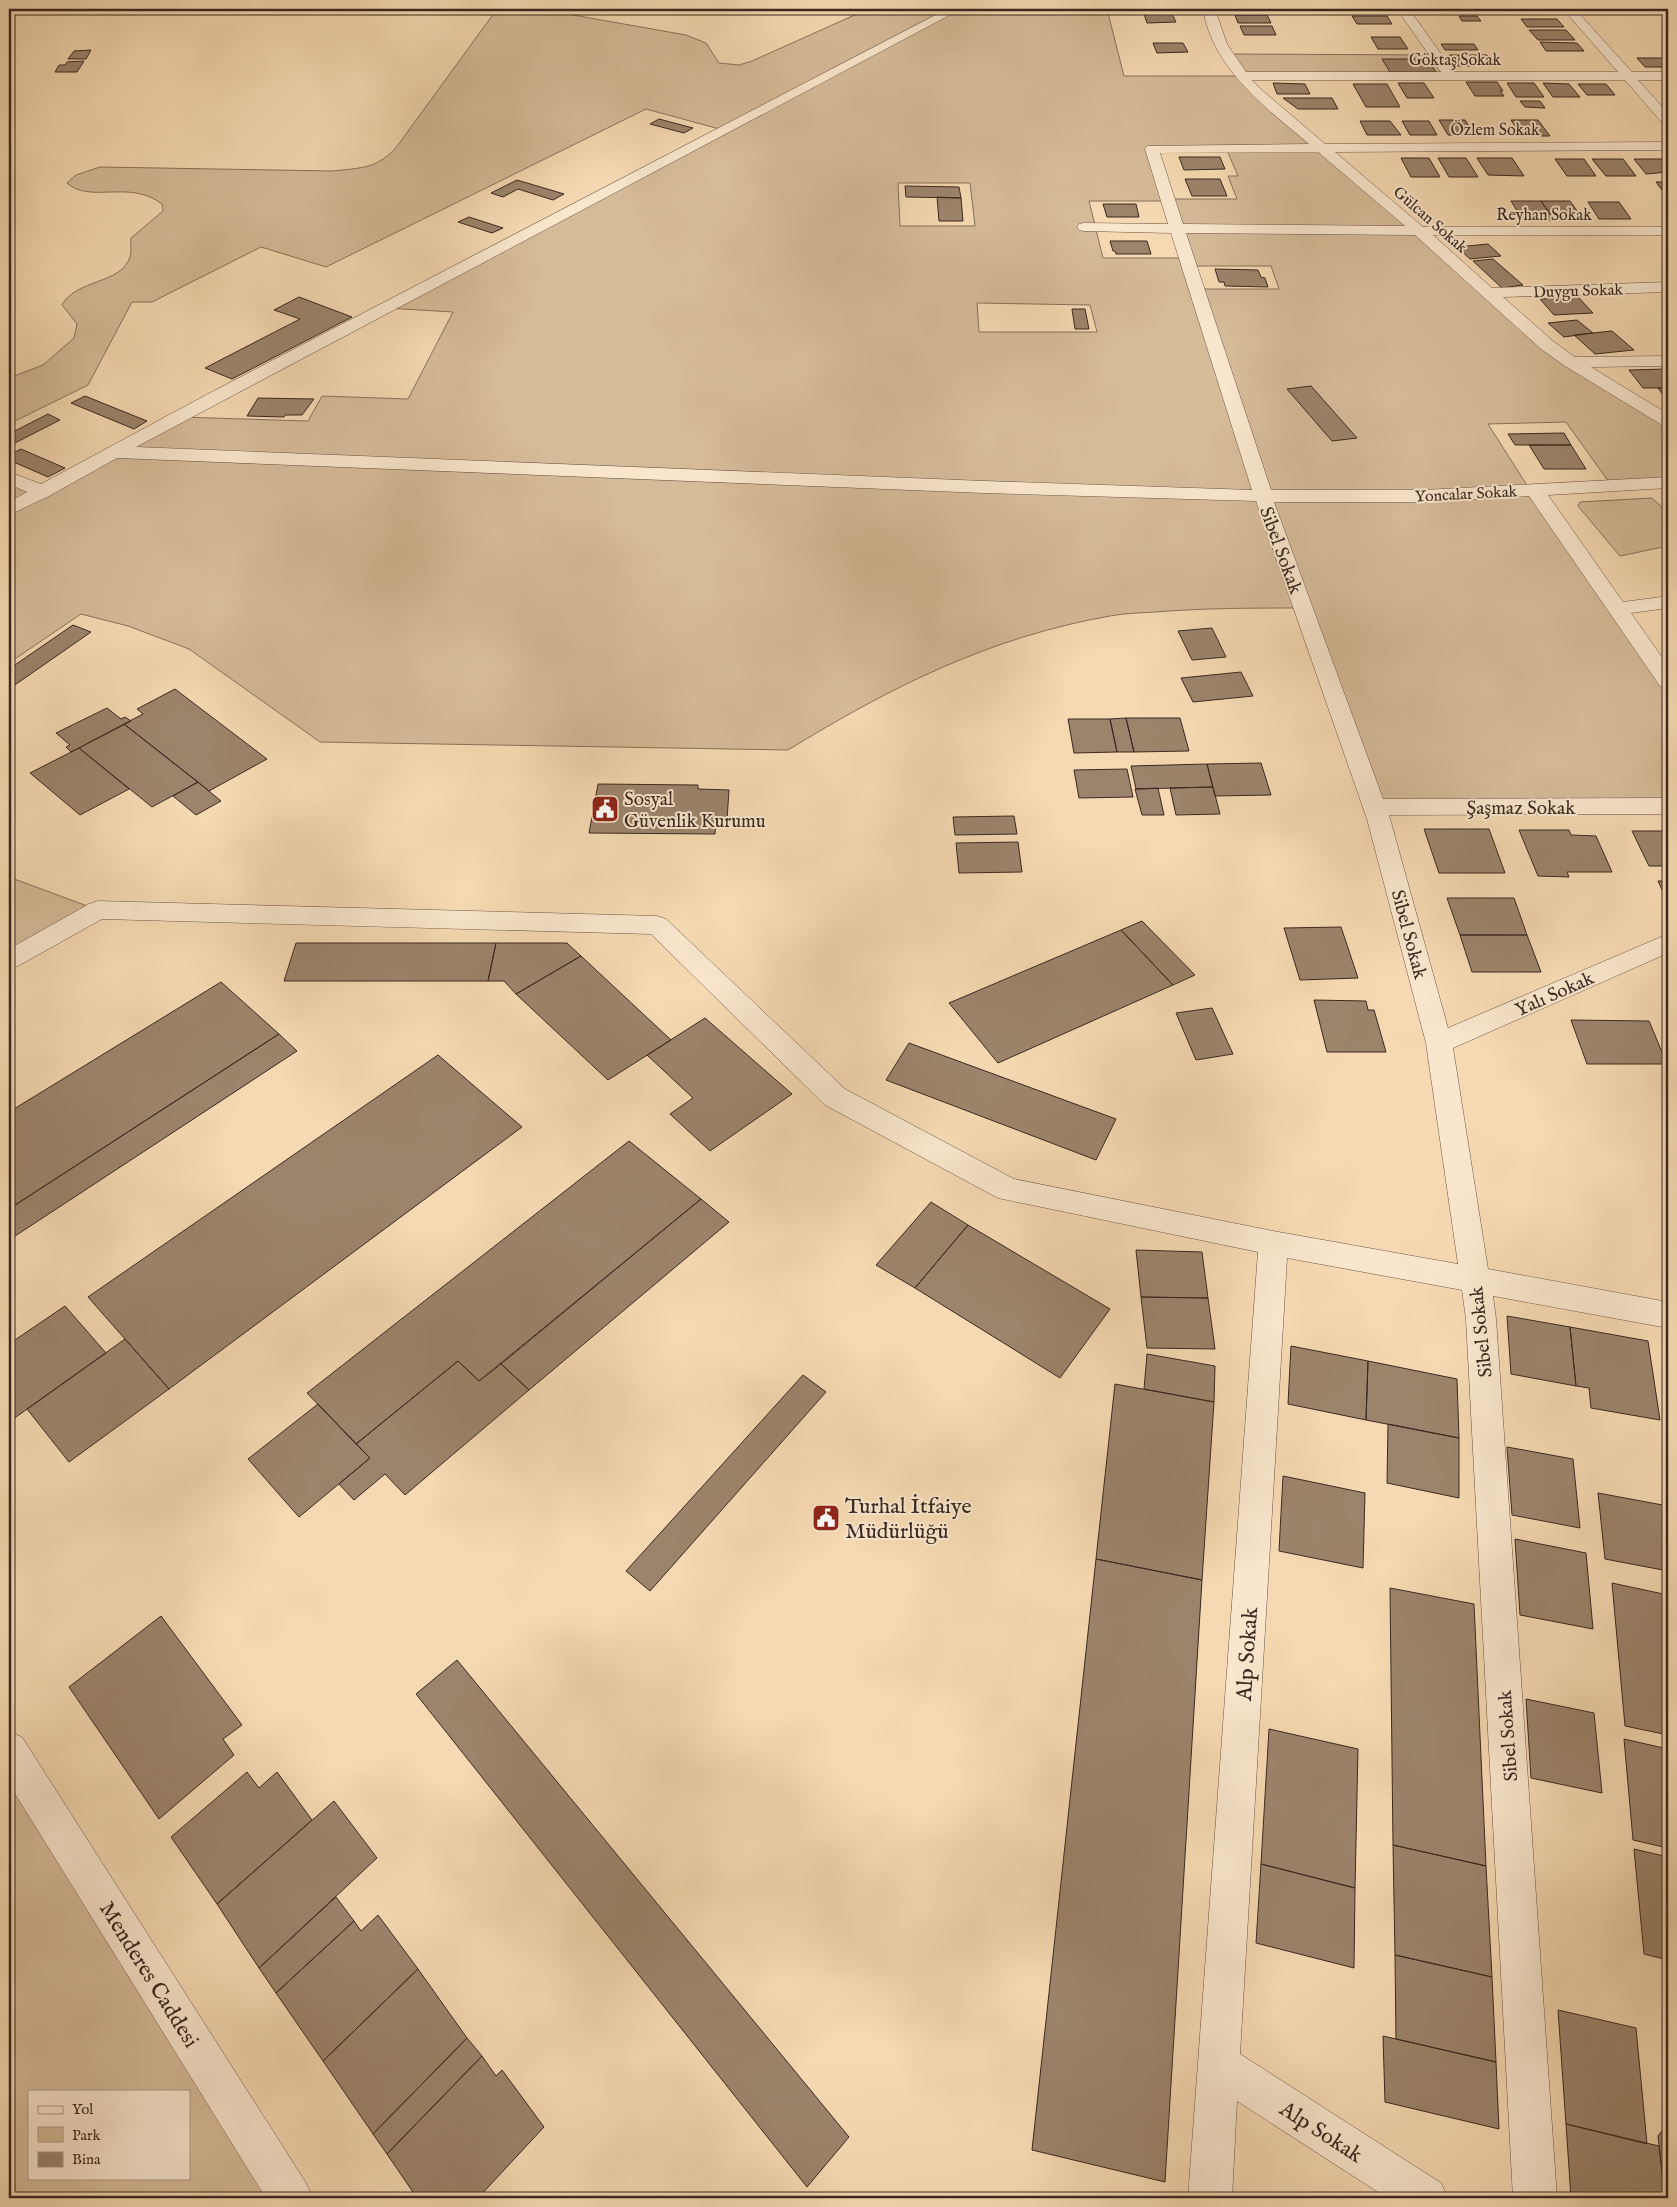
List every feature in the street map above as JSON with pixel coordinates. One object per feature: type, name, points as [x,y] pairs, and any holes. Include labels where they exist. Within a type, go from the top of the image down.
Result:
[{"type":"street","points":[[9,509],[955,9]]},
{"type":"street","name":"Gülcan Sokak","points":[[1209,9],[1211,19],[1224,48],[1241,76],[1258,94],[1419,231],[1547,344],[1572,362],[1668,421]]},
{"type":"street","points":[[1403,9],[1450,76]]},
{"type":"street","points":[[1569,9],[1668,121]]},
{"type":"street","name":"Göktaş Sokak","points":[[1241,76],[1668,76]]},
{"type":"street","name":"Özlem Sokak","points":[[1177,228],[1152,149],[1668,146]]},
{"type":"street","name":"Reyhan Sokak","points":[[1084,227],[1419,231],[1668,231]]},
{"type":"street","name":"Sibel Sokak","points":[[1177,228],[1263,496],[1375,807],[1440,1044],[1481,1319],[1535,2198]]},
{"type":"street","name":"Duygu Sokak","points":[[1488,293],[1668,287]]},
{"type":"street","points":[[1572,362],[1668,361]]},
{"type":"street","name":"Yoncalar Sokak","points":[[114,452],[994,488],[1263,496],[1424,496],[1668,482]]},
{"type":"street","points":[[9,477],[42,492]]},
{"type":"street","points":[[1535,490],[1668,681]]},
{"type":"street","points":[[1618,609],[1668,602]]},
{"type":"street","name":"Şaşmaz Sokak","points":[[1375,807],[1668,806]]},
{"type":"street","points":[[9,960],[98,910],[657,925],[835,1097],[1008,1190],[1273,1243],[1668,1315]]},
{"type":"street","name":"Yalı Sokak","points":[[1440,1044],[1668,943]]},
{"type":"street","name":"Alp Sokak","points":[[1210,2198],[1273,1243]]},
{"type":"street","name":"Menderes Caddesi","points":[[9,1750],[291,2198]]},
{"type":"street","name":"Alp Sokak","points":[[1219,2065],[1426,2198]]},
{"type":"green space","points":[[497,9],[539,9],[686,35],[706,43],[719,63],[739,65],[752,61],[868,9],[1107,9],[1124,76],[1241,76],[1227,54],[1435,55],[1450,76],[1242,76],[1571,362],[1668,421],[1668,482],[1611,485],[1566,422],[1488,424],[1530,490],[1535,490],[1668,681],[1668,806],[1375,807],[1303,608],[1211,609],[1133,613],[1066,625],[983,651],[943,667],[865,705],[788,750],[320,742],[189,649],[128,626],[81,614],[9,663],[9,477],[42,491],[180,417],[308,421],[322,396],[408,399],[453,312],[386,308],[723,130],[646,109],[326,267],[261,247],[152,302],[132,302],[88,385],[9,424],[9,378],[43,365],[74,338],[77,324],[62,305],[77,290],[109,277],[125,266],[131,255],[131,238],[163,211],[162,204],[150,197],[137,193],[87,192],[76,189],[67,183],[76,175],[100,167],[332,171],[360,168],[376,163],[384,159],[398,145]],"holes":[[[1226,148],[1238,176],[1228,176],[1237,199],[1168,199],[1152,149]],[[898,183],[970,183],[975,226],[900,226]],[[1089,201],[1168,201],[1186,258],[1103,258]],[[1190,266],[1271,266],[1279,289],[1197,289]],[[977,303],[1090,305],[1097,332],[979,332]]]},
{"type":"green space","points":[[1652,498],[1668,513],[1668,546],[1620,556],[1578,506],[1580,502]]},
{"type":"green space","points":[[9,877],[98,910],[9,960]]},
{"type":"green space","points":[[9,1750],[291,2198],[9,2198]]},
{"type":"building","points":[[1144,14],[1172,14],[1176,22],[1147,23]]},
{"type":"building","points":[[1235,15],[1267,15],[1271,23],[1238,23]]},
{"type":"building","points":[[1352,16],[1387,16],[1392,24],[1357,24]]},
{"type":"building","points":[[1459,16],[1477,16],[1481,21],[1462,21]]},
{"type":"building","points":[[1521,19],[1557,19],[1564,27],[1527,27]]},
{"type":"building","points":[[1240,26],[1272,26],[1276,35],[1244,35]]},
{"type":"building","points":[[1529,30],[1566,30],[1575,40],[1538,40]]},
{"type":"building","points":[[1371,37],[1400,37],[1408,49],[1378,49]]},
{"type":"building","points":[[1540,42],[1577,43],[1584,51],[1546,51]]},
{"type":"building","points":[[1153,43],[1183,43],[1188,52],[1157,53]]},
{"type":"building","points":[[1441,44],[1474,44],[1478,50],[1445,50]]},
{"type":"building","points":[[91,50],[86,59],[68,59],[74,51]]},
{"type":"building","points":[[1449,55],[1487,55],[1495,66],[1456,66]]},
{"type":"building","points":[[1637,58],[1668,58],[1668,67],[1645,67]]},
{"type":"building","points":[[1382,59],[1427,59],[1436,72],[1390,72]]},
{"type":"building","points":[[84,61],[77,72],[55,72],[59,65],[65,65],[67,62]]},
{"type":"building","points":[[1466,82],[1497,82],[1504,96],[1475,96]]},
{"type":"building","points":[[1273,83],[1305,84],[1310,94],[1277,94]]},
{"type":"building","points":[[1398,83],[1424,83],[1434,98],[1407,98]]},
{"type":"building","points":[[1507,83],[1534,83],[1544,97],[1516,97]]},
{"type":"building","points":[[1543,83],[1569,84],[1580,97],[1553,97]]},
{"type":"building","points":[[1353,84],[1387,84],[1400,107],[1366,107]]},
{"type":"building","points":[[1578,84],[1606,84],[1615,95],[1587,95]]},
{"type":"building","points":[[1283,98],[1332,98],[1338,109],[1298,109]]},
{"type":"building","points":[[1520,101],[1540,101],[1545,108],[1525,107]]},
{"type":"building","points":[[659,119],[693,128],[684,133],[650,124]]},
{"type":"building","points":[[1439,120],[1465,120],[1475,135],[1448,135]]},
{"type":"building","points":[[1511,120],[1538,120],[1550,136],[1522,136]]},
{"type":"building","points":[[1360,121],[1390,121],[1401,135],[1367,135]]},
{"type":"building","points":[[1402,121],[1429,121],[1437,135],[1410,135]]},
{"type":"building","points":[[1179,157],[1220,157],[1225,169],[1184,170]]},
{"type":"building","points":[[1401,158],[1429,158],[1440,177],[1411,177]]},
{"type":"building","points":[[1438,158],[1466,158],[1478,177],[1449,177]]},
{"type":"building","points":[[1477,158],[1512,158],[1524,176],[1488,175]]},
{"type":"building","points":[[1555,159],[1584,159],[1596,176],[1567,176]]},
{"type":"building","points":[[1592,159],[1623,159],[1636,176],[1606,176]]},
{"type":"building","points":[[1634,159],[1668,159],[1668,172],[1646,174]]},
{"type":"building","points":[[1185,179],[1220,179],[1227,196],[1192,196]]},
{"type":"building","points":[[517,180],[564,194],[553,200],[518,189],[503,197],[491,193]]},
{"type":"building","points":[[1656,182],[1668,182],[1668,198]]},
{"type":"building","points":[[905,186],[959,187],[961,198],[906,197]]},
{"type":"building","points":[[937,197],[961,198],[963,221],[939,221]]},
{"type":"building","points":[[1511,201],[1541,201],[1554,220],[1523,220]]},
{"type":"building","points":[[1541,201],[1570,201],[1582,218],[1553,218]]},
{"type":"building","points":[[1588,202],[1619,202],[1631,219],[1599,219]]},
{"type":"building","points":[[1103,204],[1136,204],[1139,217],[1107,217]]},
{"type":"building","points":[[469,217],[503,228],[492,233],[458,222]]},
{"type":"building","points":[[1110,241],[1147,241],[1151,254],[1116,254]]},
{"type":"building","points":[[1488,244],[1501,256],[1470,259],[1457,247]]},
{"type":"building","points":[[1493,259],[1523,285],[1502,288],[1473,261]]},
{"type":"building","points":[[1215,269],[1258,270],[1261,277],[1265,278],[1268,287],[1225,286],[1224,282],[1219,282]]},
{"type":"building","points":[[299,297],[352,317],[232,379],[205,368],[300,319],[274,310]]},
{"type":"building","points":[[1578,297],[1593,313],[1554,315],[1540,299]]},
{"type":"building","points":[[1072,309],[1085,309],[1089,329],[1075,329]]},
{"type":"building","points":[[1577,320],[1593,333],[1564,337],[1548,323]]},
{"type":"building","points":[[1612,331],[1634,350],[1595,354],[1574,335]]},
{"type":"building","points":[[1668,369],[1668,388],[1643,388],[1629,370]]},
{"type":"building","points":[[1311,386],[1357,438],[1332,441],[1287,389]]},
{"type":"building","points":[[1658,388],[1668,388],[1668,402]]},
{"type":"building","points":[[85,396],[147,421],[134,429],[71,403]]},
{"type":"building","points":[[258,398],[314,399],[302,415],[285,415],[284,417],[247,416]]},
{"type":"building","points":[[48,414],[60,420],[9,446],[9,434]]},
{"type":"building","points":[[1564,433],[1571,445],[1515,445],[1508,434]]},
{"type":"building","points":[[1529,445],[1571,445],[1586,469],[1544,469]]},
{"type":"building","points":[[21,449],[65,468],[48,477],[9,460],[9,455]]},
{"type":"building","points":[[73,625],[91,632],[9,689],[9,669]]},
{"type":"building","points":[[1212,628],[1226,657],[1192,660],[1178,631]]},
{"type":"building","points":[[1241,672],[1253,696],[1193,702],[1181,678]]},
{"type":"building","points":[[175,689],[267,759],[209,791],[124,724],[143,714],[137,709]]},
{"type":"building","points":[[107,708],[121,719],[125,717],[131,721],[71,752],[66,747],[70,745],[56,733]]},
{"type":"building","points":[[1126,718],[1180,718],[1189,751],[1134,752]]},
{"type":"building","points":[[1126,718],[1134,752],[1117,752],[1110,719]]},
{"type":"building","points":[[1068,719],[1110,719],[1117,752],[1074,753]]},
{"type":"building","points":[[124,724],[198,782],[152,807],[79,748]]},
{"type":"building","points":[[79,748],[129,789],[80,815],[30,773]]},
{"type":"building","points":[[1261,763],[1271,795],[1215,796],[1207,764]]},
{"type":"building","points":[[1207,764],[1213,787],[1136,789],[1131,766]]},
{"type":"building","points":[[1127,769],[1133,797],[1079,798],[1074,770]]},
{"type":"building","points":[[198,782],[221,801],[196,815],[173,796]]},
{"type":"building","points":[[598,784],[698,785],[698,789],[729,790],[727,820],[716,820],[715,834],[589,833]]},
{"type":"building","points":[[1213,787],[1220,814],[1176,815],[1170,788]]},
{"type":"building","points":[[1158,788],[1164,815],[1142,815],[1135,789]]},
{"type":"building","points":[[1014,816],[1017,834],[955,835],[953,817]]},
{"type":"building","points":[[1424,829],[1489,829],[1505,873],[1439,873]]},
{"type":"building","points":[[1519,830],[1569,830],[1571,835],[1596,836],[1612,872],[1567,872],[1569,877],[1538,876]]},
{"type":"building","points":[[1632,831],[1668,831],[1668,866],[1649,866]]},
{"type":"building","points":[[1018,842],[1022,872],[959,873],[956,843]]},
{"type":"building","points":[[1658,881],[1668,881],[1668,902]]},
{"type":"building","points":[[1447,898],[1514,898],[1527,935],[1460,935]]},
{"type":"building","points":[[1142,921],[1195,975],[1173,985],[1121,930]]},
{"type":"building","points":[[1341,927],[1358,978],[1300,980],[1284,928]]},
{"type":"building","points":[[1121,930],[1173,985],[998,1063],[949,1003]]},
{"type":"building","points":[[1460,935],[1527,935],[1541,972],[1472,972]]},
{"type":"building","points":[[296,943],[496,943],[488,981],[284,981]]},
{"type":"building","points":[[496,943],[567,943],[581,956],[516,994],[504,981],[488,981]]},
{"type":"building","points":[[581,956],[671,1040],[608,1080],[516,994]]},
{"type":"building","points":[[221,982],[279,1034],[9,1209],[9,1112]]},
{"type":"building","points":[[1314,1000],[1366,1001],[1368,1010],[1374,1010],[1386,1052],[1327,1052]]},
{"type":"building","points":[[1212,1008],[1233,1054],[1196,1060],[1176,1013]]},
{"type":"building","points":[[705,1018],[792,1094],[710,1151],[670,1114],[693,1098],[647,1055]]},
{"type":"building","points":[[1571,1020],[1649,1021],[1667,1064],[1587,1064]]},
{"type":"building","points":[[279,1034],[297,1051],[9,1240],[9,1209]]},
{"type":"building","points":[[909,1043],[1116,1119],[1096,1160],[886,1080]]},
{"type":"building","points":[[438,1055],[522,1127],[169,1389],[88,1297]]},
{"type":"building","points":[[629,1141],[701,1199],[479,1381],[458,1361],[356,1444],[307,1393]]},
{"type":"building","points":[[701,1199],[729,1222],[529,1390],[501,1364]]},
{"type":"building","points":[[931,1202],[968,1225],[915,1288],[876,1265]]},
{"type":"building","points":[[968,1225],[1110,1309],[1060,1378],[915,1288]]},
{"type":"building","points":[[1136,1250],[1202,1252],[1208,1298],[1141,1297]]},
{"type":"building","points":[[1141,1297],[1208,1298],[1215,1349],[1147,1348]]},
{"type":"building","points":[[65,1306],[106,1353],[9,1422],[9,1344]]},
{"type":"building","points":[[1507,1316],[1570,1327],[1576,1386],[1511,1374]]},
{"type":"building","points":[[1570,1327],[1648,1341],[1660,1420],[1591,1408],[1589,1388],[1576,1386]]},
{"type":"building","points":[[125,1339],[169,1389],[69,1462],[27,1409]]},
{"type":"building","points":[[1291,1346],[1368,1361],[1366,1420],[1288,1404]]},
{"type":"building","points":[[1147,1354],[1215,1366],[1214,1402],[1144,1389]]},
{"type":"building","points":[[458,1361],[479,1381],[501,1364],[529,1390],[405,1495],[385,1474],[354,1500],[339,1484],[370,1458],[356,1444]]},
{"type":"building","points":[[1368,1361],[1457,1379],[1459,1438],[1366,1420]]},
{"type":"building","points":[[803,1375],[826,1392],[650,1591],[626,1571]]},
{"type":"building","points":[[1115,1384],[1214,1402],[1202,1580],[1096,1559]]},
{"type":"building","points":[[318,1404],[370,1458],[299,1517],[248,1459]]},
{"type":"building","points":[[1388,1424],[1459,1438],[1459,1498],[1387,1483]]},
{"type":"building","points":[[1507,1447],[1573,1459],[1580,1528],[1512,1515]]},
{"type":"building","points":[[1283,1476],[1365,1493],[1363,1568],[1279,1551]]},
{"type":"building","points":[[1598,1493],[1668,1506],[1668,1571],[1605,1559]]},
{"type":"building","points":[[1515,1539],[1586,1553],[1593,1629],[1520,1615]]},
{"type":"building","points":[[1096,1559],[1202,1580],[1165,2182],[1032,2150]]},
{"type":"building","points":[[1612,1583],[1668,1595],[1668,1735],[1625,1726]]},
{"type":"building","points":[[1390,1588],[1474,1604],[1486,1866],[1393,1845]]},
{"type":"building","points":[[161,1616],[242,1725],[223,1739],[234,1755],[159,1819],[69,1687]]},
{"type":"building","points":[[457,1660],[849,2137],[807,2187],[416,1694]]},
{"type":"building","points":[[1526,1699],[1594,1713],[1602,1793],[1531,1778]]},
{"type":"building","points":[[1269,1729],[1358,1749],[1355,1888],[1261,1864]]},
{"type":"building","points":[[1624,1739],[1668,1749],[1668,1848],[1633,1840]]},
{"type":"building","points":[[247,1772],[259,1788],[277,1772],[312,1820],[217,1904],[171,1837]]},
{"type":"building","points":[[334,1801],[377,1858],[259,1968],[217,1904]]},
{"type":"building","points":[[1393,1845],[1486,1866],[1492,1977],[1395,1955]]},
{"type":"building","points":[[1634,1849],[1668,1857],[1668,1960],[1644,1954]]},
{"type":"building","points":[[1261,1864],[1355,1888],[1354,1968],[1256,1943]]},
{"type":"building","points":[[336,1897],[354,1921],[276,1993],[259,1968]]},
{"type":"building","points":[[378,1915],[418,1969],[323,2061],[276,1993],[354,1921],[361,1931]]},
{"type":"building","points":[[1395,1955],[1492,1977],[1496,2062],[1396,2039]]},
{"type":"building","points":[[418,1969],[467,2038],[373,2134],[323,2061]]},
{"type":"building","points":[[1558,2010],[1636,2028],[1647,2144],[1566,2124]]},
{"type":"building","points":[[1383,2036],[1496,2062],[1499,2129],[1385,2102]]},
{"type":"building","points":[[467,2038],[482,2056],[387,2154],[373,2134]]},
{"type":"building","points":[[482,2056],[496,2076],[502,2070],[544,2127],[478,2198],[417,2198],[387,2154]]},
{"type":"building","points":[[1668,2123],[1668,2198],[1665,2198],[1658,2136]]},
{"type":"building","points":[[1566,2124],[1659,2146],[1665,2198],[1571,2198]]},
{"type":"place","name":"Sosyal Güvenlik Kurumu","points":[[605,809]]},
{"type":"place","name":"Turhal İtfaiye Müdürlüğü","points":[[826,1518]]}]
